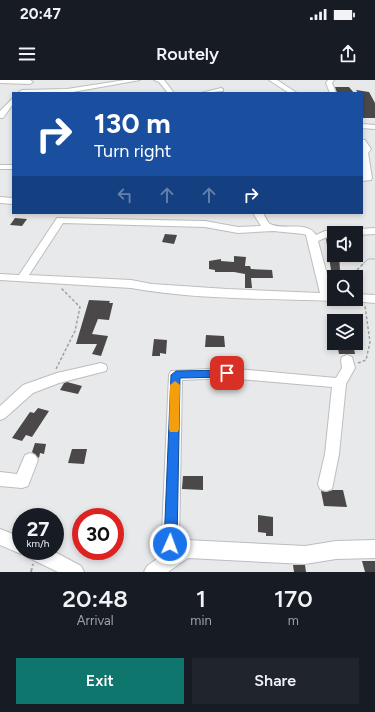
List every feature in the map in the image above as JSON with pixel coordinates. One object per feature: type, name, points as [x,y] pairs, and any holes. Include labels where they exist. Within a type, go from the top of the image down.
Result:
[{"type":"street","points":[[44,92],[67,91],[137,80]]},
{"type":"street","points":[[157,80],[162,81],[170,92]]},
{"type":"street","points":[[272,80],[292,92]]},
{"type":"street","points":[[331,80],[329,83],[333,92]]},
{"type":"street","points":[[0,81],[31,81]]},
{"type":"street","points":[[23,92],[31,81]]},
{"type":"street","points":[[210,92],[221,90]]},
{"type":"street","points":[[0,116],[12,101]]},
{"type":"street","points":[[363,126],[375,127]]},
{"type":"street","points":[[363,143],[367,149],[364,153],[368,178],[363,178]]},
{"type":"street","points":[[0,167],[12,167]]},
{"type":"street","points":[[0,200],[12,201]]},
{"type":"street","points":[[259,214],[265,225],[273,228]]},
{"type":"street","points":[[22,278],[61,216],[205,224],[238,230],[273,228],[307,231],[311,234],[327,287]]},
{"type":"street","points":[[363,232],[375,231]]},
{"type":"street","points":[[313,240],[327,234]]},
{"type":"street","points":[[0,276],[131,284],[152,288],[227,293],[327,297]]},
{"type":"street","points":[[326,484],[332,454],[339,383],[348,364]]},
{"type":"street","points":[[0,414],[28,390],[50,381],[100,368]]},
{"type":"street","points":[[170,560],[176,375],[227,373],[339,383]]},
{"type":"street","points":[[0,479],[22,480],[30,460]]},
{"type":"street","points":[[0,537],[12,542]]},
{"type":"street","points":[[153,572],[186,549],[305,555],[336,550],[375,549]]},
{"type":"street","points":[[53,560],[75,572]]},
{"type":"path","points":[[358,270],[368,259],[375,259]]},
{"type":"path","points":[[50,381],[76,332],[80,313],[80,307],[67,296],[55,280]]},
{"type":"path","points":[[348,364],[366,360],[370,342],[365,299]]},
{"type":"building","points":[[335,87],[349,87],[353,92],[337,92]]},
{"type":"building","points":[[356,90],[369,92],[375,103],[375,118],[363,118],[363,92],[357,92]]},
{"type":"building","points":[[15,218],[27,219],[22,226],[10,225]]},
{"type":"building","points":[[165,234],[177,235],[174,244],[162,242]]},
{"type":"building","points":[[234,256],[246,257],[245,266],[250,266],[251,269],[272,270],[273,278],[251,278],[252,288],[245,288],[245,274],[234,272],[215,272],[215,270],[209,269],[209,261],[221,259],[221,261],[234,262]]},
{"type":"building","points":[[330,262],[339,262],[340,270],[331,270]]},
{"type":"building","points":[[89,300],[110,301],[109,303],[113,303],[109,320],[98,319],[92,334],[108,336],[101,356],[92,354],[97,344],[76,344]]},
{"type":"building","points":[[206,335],[224,336],[225,347],[205,347]]},
{"type":"building","points":[[154,339],[167,340],[166,354],[160,353],[160,356],[152,356]]},
{"type":"building","points":[[338,350],[354,350],[355,354],[339,354]]},
{"type":"building","points":[[67,382],[82,386],[78,394],[60,390],[64,383]]},
{"type":"building","points":[[38,408],[49,411],[32,437],[26,435],[22,441],[12,438],[30,412],[34,413]]},
{"type":"building","points":[[35,443],[46,444],[44,454],[40,453],[39,458],[32,452]]},
{"type":"building","points":[[72,449],[87,449],[84,464],[68,463]]},
{"type":"building","points":[[183,476],[203,476],[203,490],[182,489]]},
{"type":"building","points":[[343,490],[347,507],[324,506],[321,491],[326,492]]},
{"type":"building","points":[[258,515],[273,517],[273,536],[266,536],[266,533],[258,532]]},
{"type":"building","points":[[362,561],[375,561],[375,572],[365,572]]},
{"type":"building","points":[[293,565],[305,565],[306,572],[294,572]]},
{"type":"slow traffic","points":[[174,429],[175,385]]},
{"type":"route","points":[[170,544],[176,375],[227,373]]}]
